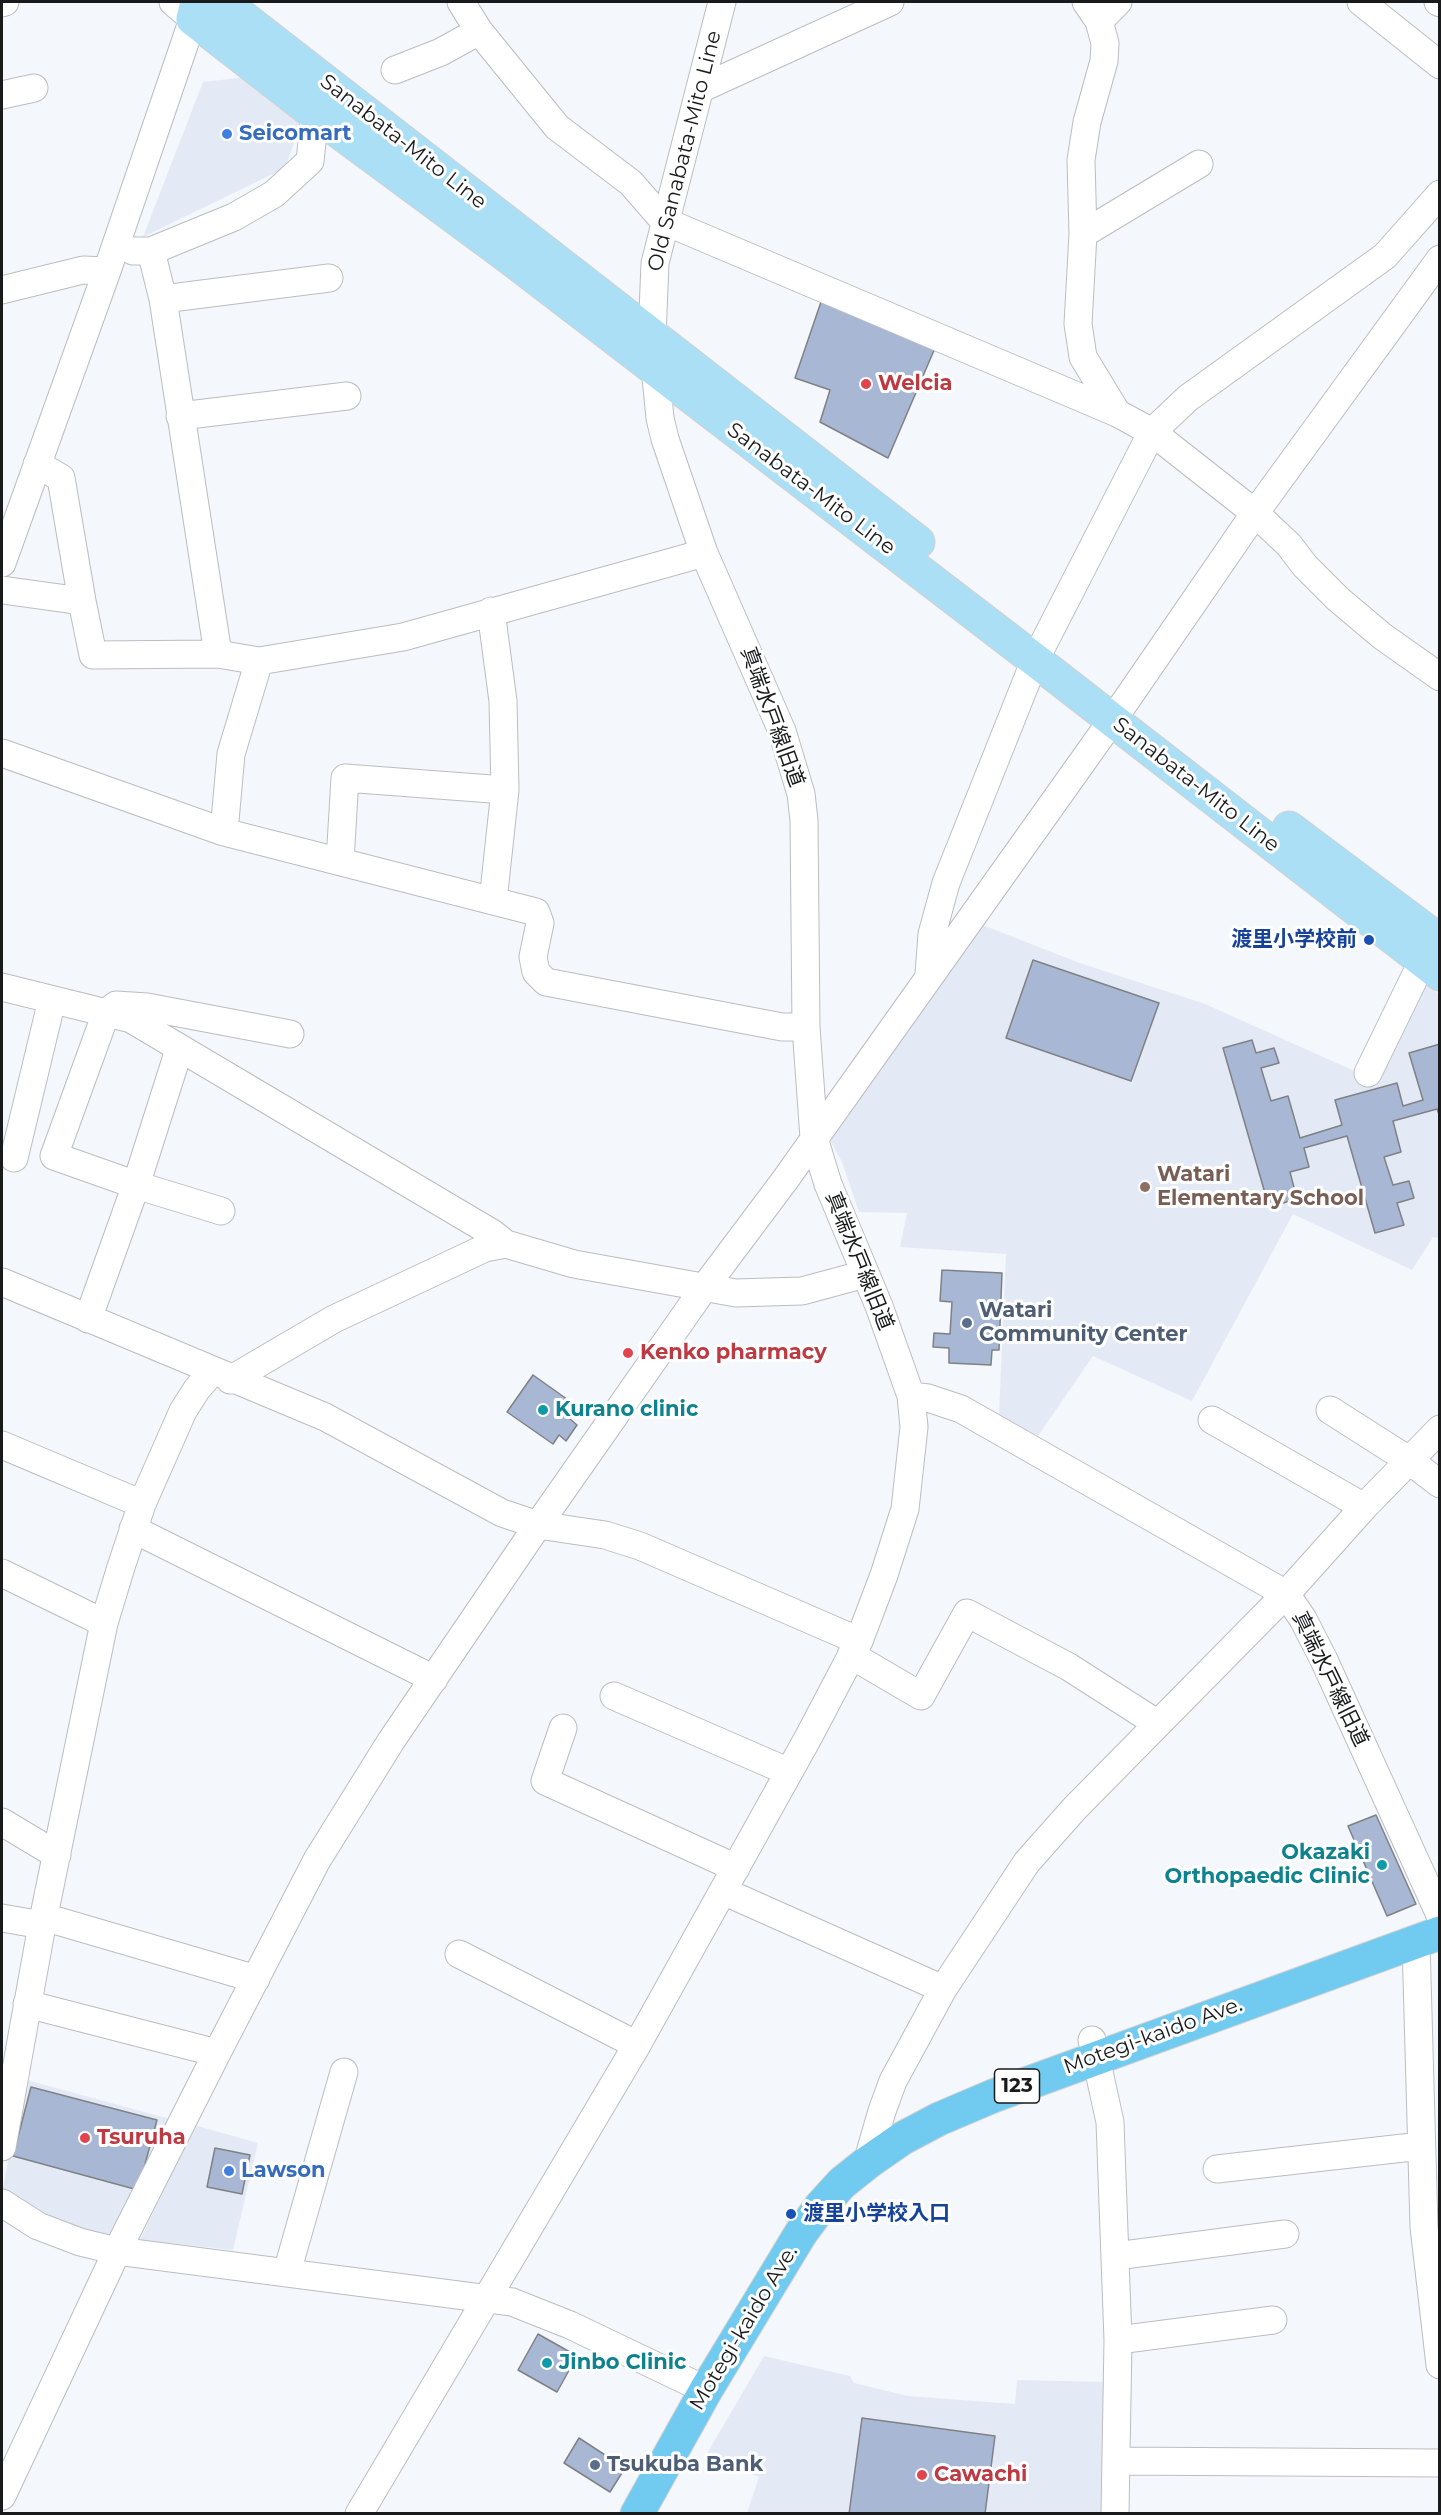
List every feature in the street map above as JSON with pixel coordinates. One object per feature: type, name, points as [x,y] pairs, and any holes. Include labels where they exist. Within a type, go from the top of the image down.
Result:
[{"type":"highway","name":"Motegi-kaido Ave.","points":[[637,2514],[706,2390],[801,2233],[842,2183],[867,2163],[903,2138],[939,2119],[1094,2048],[1428,1937]]},
{"type":"main road","name":"Sanabata-Mito Line","points":[[223,2],[653,353],[1118,711],[1435,946]]},
{"type":"main road","name":"Sanabata-Mito Line","points":[[188,7],[315,114],[510,258],[653,353]]},
{"type":"street","points":[[461,2],[478,31],[557,127],[631,183],[664,221],[1117,413],[1152,432],[1255,513],[1289,545],[1305,566],[1338,599],[1382,636],[1439,676]]},
{"type":"street","name":"Old Sanabata-Mito Line","points":[[653,353],[655,263],[722,2]]},
{"type":"street","points":[[700,89],[890,2]]},
{"type":"street","points":[[1117,413],[1083,357],[1078,324],[1083,234],[1080,160],[1087,122],[1104,61],[1105,43],[1093,11],[1118,2]]},
{"type":"street","points":[[1361,2],[1440,65]]},
{"type":"street","points":[[2,563],[110,261],[188,7]]},
{"type":"street","points":[[395,70],[441,52],[478,31]]},
{"type":"street","points":[[2,95],[34,88]]},
{"type":"street","points":[[2,290],[151,251],[234,217],[274,194],[310,161],[315,114]]},
{"type":"street","points":[[1083,234],[1199,164]]},
{"type":"street","points":[[929,975],[932,934],[946,883],[1040,650],[1152,432],[1188,398],[1385,256],[1440,194]]},
{"type":"street","points":[[151,251],[163,299],[218,654]]},
{"type":"street","points":[[2,2496],[117,2251],[217,2053],[318,1860],[391,1741],[538,1525],[704,1288],[814,1138],[1118,711],[1255,513],[1440,260]]},
{"type":"street","points":[[163,299],[329,278]]},
{"type":"street","name":"真端水戸線旧道","points":[[653,353],[665,439],[704,553],[778,722],[794,765],[804,820],[806,1027],[814,1138],[828,1184],[879,1306],[911,1396],[928,1398],[961,1409],[1286,1594],[1303,1619],[1324,1660],[1440,1916]]},
{"type":"street","points":[[180,416],[347,396]]},
{"type":"street","points":[[37,464],[61,478],[93,655],[218,654],[260,661],[403,637],[704,553]]},
{"type":"street","points":[[2,590],[82,601]]},
{"type":"street","points":[[490,611],[503,701],[505,790],[493,901]]},
{"type":"street","points":[[224,832],[231,754],[260,661]]},
{"type":"street","points":[[2,753],[224,832],[536,912],[540,923],[533,957],[536,972],[546,982],[782,1027],[806,1027]]},
{"type":"street","points":[[340,861],[345,778],[505,790]]},
{"type":"street","points":[[1368,1073],[1435,946]]},
{"type":"street","points":[[2,987],[131,1019],[179,1050],[492,1233],[506,1244],[574,1264],[736,1293],[802,1291],[865,1274]]},
{"type":"street","points":[[14,1158],[52,999]]},
{"type":"street","points":[[221,1211],[136,1185],[54,1156],[106,1013],[116,1005],[147,1007],[290,1034]]},
{"type":"street","points":[[88,1319],[136,1185],[179,1050]]},
{"type":"street","points":[[2,2147],[43,1921],[104,1623],[142,1504],[183,1411],[197,1389],[221,1376],[334,1319],[485,1248],[506,1244]]},
{"type":"street","points":[[2,1282],[325,1418],[502,1513],[538,1525],[605,1535],[640,1546],[855,1648],[921,1696],[967,1613],[1069,1667],[1158,1724]]},
{"type":"street","points":[[359,2514],[637,2045],[789,1772],[855,1648],[884,1575],[905,1509],[914,1427],[911,1396]]},
{"type":"street","points":[[1330,1410],[1410,1461],[1440,1484]]},
{"type":"street","points":[[1212,1420],[1364,1507]]},
{"type":"street","points":[[867,2163],[893,2080],[943,1989],[1027,1862],[1075,1808],[1286,1594],[1364,1507],[1440,1429]]},
{"type":"street","points":[[2,1445],[142,1504]]},
{"type":"street","points":[[133,1529],[434,1679]]},
{"type":"street","points":[[2,1573],[104,1623]]},
{"type":"street","points":[[614,1696],[789,1772]]},
{"type":"street","points":[[563,1728],[545,1781],[943,1989]]},
{"type":"street","points":[[2,1822],[57,1855]]},
{"type":"street","points":[[2,1918],[43,1921],[256,1979]]},
{"type":"street","points":[[1428,1937],[1421,2146],[1425,2227],[1437,2318],[1440,2365]]},
{"type":"street","points":[[459,1954],[637,2045]]},
{"type":"street","points":[[27,2004],[217,2053]]},
{"type":"street","points":[[1094,2048],[1110,2122],[1118,2340],[1115,2514]]},
{"type":"street","points":[[288,2272],[344,2072]]},
{"type":"street","points":[[1217,2169],[1421,2146]]},
{"type":"street","points":[[2,2204],[38,2226],[80,2242],[117,2251],[488,2297],[512,2302],[543,2313],[706,2390]]},
{"type":"street","points":[[1116,2256],[1285,2234]]},
{"type":"street","points":[[1118,2340],[1273,2320]]},
{"type":"street","points":[[1117,2461],[1440,2463]]},
{"type":"shaded area","points":[[247,77],[303,118],[285,168],[143,237],[203,82]]},
{"type":"shaded area","name":"Watari Elementary School","points":[[980,924],[1077,962],[1205,1004],[1370,1078],[1422,981],[1439,994],[1439,1238],[1433,1237],[1412,1270],[1293,1214],[1192,1401],[1093,1356],[1038,1436],[999,1415],[1006,1254],[900,1247],[907,1213],[859,1212],[842,1162],[831,1142],[839,1117]]},
{"type":"shaded area","points":[[23,2079],[170,2119],[115,2240],[70,2228],[2,2194]]},
{"type":"shaded area","points":[[194,2125],[258,2143],[233,2250],[140,2240]]},
{"type":"shaded area","points":[[764,2356],[850,2376],[854,2383],[908,2396],[1015,2404],[1017,2380],[1105,2382],[1110,2513],[747,2513],[759,2477],[705,2457]]},
{"type":"building","name":"Welcia","points":[[822,299],[935,348],[888,458],[820,422],[830,390],[795,378]]},
{"type":"building","points":[[1033,960],[1159,1003],[1131,1081],[1006,1038]]},
{"type":"building","points":[[1252,1040],[1256,1053],[1274,1048],[1279,1063],[1261,1068],[1271,1101],[1288,1096],[1300,1138],[1342,1125],[1335,1100],[1397,1083],[1403,1106],[1423,1100],[1409,1053],[1440,1044],[1440,1117],[1437,1109],[1393,1121],[1401,1152],[1384,1157],[1393,1185],[1409,1181],[1414,1198],[1397,1203],[1404,1225],[1375,1233],[1347,1136],[1304,1148],[1309,1167],[1290,1172],[1297,1199],[1269,1207],[1223,1048]]},
{"type":"building","points":[[942,1270],[1002,1273],[999,1350],[992,1350],[991,1365],[949,1363],[949,1348],[933,1347],[934,1333],[950,1334],[952,1302],[940,1301]]},
{"type":"building","name":"Kurano clinic","points":[[533,1375],[578,1407],[570,1419],[577,1425],[566,1441],[559,1435],[553,1444],[507,1412]]},
{"type":"building","name":"Okazaki Orthopaedic Clinic","points":[[1376,1815],[1416,1904],[1387,1916],[1348,1826]]},
{"type":"building","name":"Tsuruha","points":[[31,2087],[157,2120],[138,2190],[13,2156]]},
{"type":"building","name":"Lawson","points":[[215,2148],[250,2155],[242,2194],[207,2187]]},
{"type":"building","name":"Jinbo Clinic","points":[[538,2334],[577,2356],[557,2392],[518,2370]]},
{"type":"building","name":"Cawachi","points":[[862,2418],[995,2436],[985,2514],[849,2514]]},
{"type":"building","name":"Tsukuba Bank","points":[[579,2438],[625,2468],[610,2492],[564,2463]]},
{"type":"place","name":"Seicomart","points":[[227,134]]},
{"type":"place","name":"Welcia","points":[[866,384]]},
{"type":"place","name":"渡里小学校前","points":[[1369,940]]},
{"type":"place","name":"Watari Elementary School","points":[[1145,1187]]},
{"type":"place","name":"Watari Community Center","points":[[967,1323]]},
{"type":"place","name":"Kenko pharmacy","points":[[628,1353]]},
{"type":"place","name":"Kurano clinic","points":[[543,1410]]},
{"type":"place","name":"Okazaki Orthopaedic Clinic","points":[[1382,1865]]},
{"type":"place","name":"Tsuruha","points":[[85,2138]]},
{"type":"place","name":"Lawson","points":[[229,2171]]},
{"type":"place","name":"渡里小学校入口","points":[[791,2214]]},
{"type":"place","name":"Jinbo Clinic","points":[[547,2363]]},
{"type":"place","name":"Tsukuba Bank","points":[[595,2465]]},
{"type":"place","name":"Cawachi","points":[[922,2475]]}]
